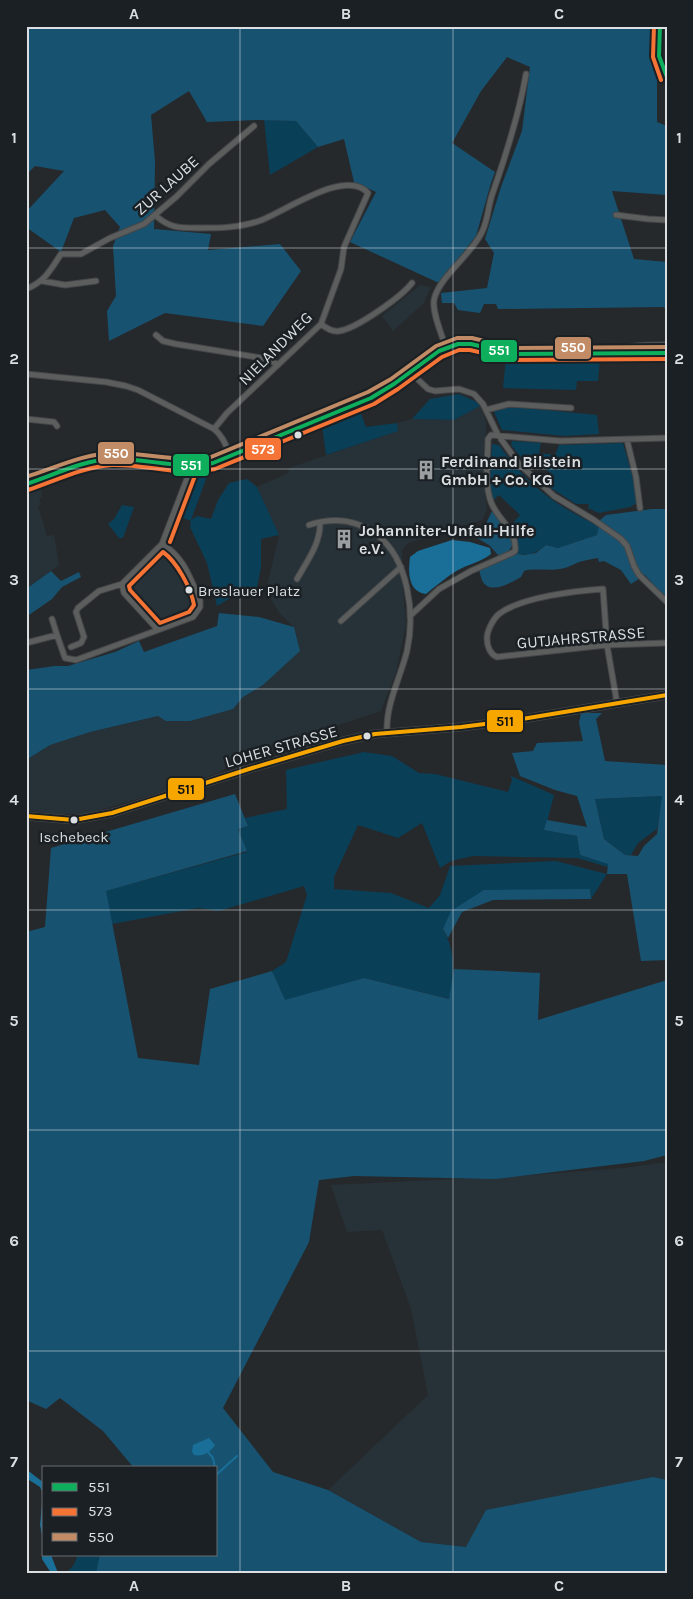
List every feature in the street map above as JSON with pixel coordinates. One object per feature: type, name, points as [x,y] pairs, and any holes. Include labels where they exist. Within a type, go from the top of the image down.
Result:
[{"type":"street","points":[[660,26],[660,56],[667,78]]},
{"type":"street","points":[[446,348],[434,310],[435,297],[483,231],[519,110],[526,74]]},
{"type":"street","name":"ZUR LAUBE","points":[[26,289],[42,281],[62,254],[81,254],[110,238],[144,224],[155,216],[209,164],[254,126]]},
{"type":"street","name":"NIELANDWEG","points":[[155,216],[164,224],[178,228],[234,227],[260,221],[326,188],[347,185],[367,191],[368,197],[344,247],[341,269],[321,324],[214,428]]},
{"type":"street","points":[[616,215],[667,220]]},
{"type":"street","points":[[42,281],[65,285],[96,281]]},
{"type":"street","points":[[321,324],[332,331],[340,331],[355,326],[412,284]]},
{"type":"street","points":[[156,335],[163,341],[268,359],[278,365]]},
{"type":"street","points":[[26,484],[104,460],[129,460],[190,466],[208,464],[230,457],[371,398],[430,357],[458,344],[471,344],[513,354],[667,353]]},
{"type":"street","points":[[613,354],[619,349],[667,345]]},
{"type":"street","points":[[410,372],[428,389],[435,391],[459,389],[470,391],[479,399],[498,435],[519,464],[554,496],[621,539],[627,546],[639,575],[667,602]]},
{"type":"street","points":[[26,374],[71,378],[126,386],[138,390],[214,428],[224,441],[230,457]]},
{"type":"street","points":[[486,410],[509,404],[571,408]]},
{"type":"street","points":[[26,419],[54,422],[58,426]]},
{"type":"street","points":[[410,616],[439,589],[515,550],[514,539],[491,503],[488,483],[488,439],[491,435],[561,441],[667,438]]},
{"type":"street","points":[[627,440],[636,476],[640,508]]},
{"type":"street","points":[[71,647],[81,643],[84,637],[76,612],[78,608],[100,591],[122,584],[162,544],[190,471],[190,466]]},
{"type":"street","points":[[309,525],[327,520],[345,521],[364,527],[382,539],[392,549],[405,580],[410,616],[407,651],[388,711],[387,732]]},
{"type":"street","points":[[297,579],[317,543],[320,533],[320,522]]},
{"type":"street","points":[[52,619],[65,658],[76,660],[193,617],[200,607],[200,601],[184,564],[177,555],[162,544]]},
{"type":"street","points":[[341,621],[400,567]]},
{"type":"street","points":[[122,584],[124,593],[158,630]]},
{"type":"street","name":"GUTJAHRSTRASSE","points":[[607,645],[603,589],[572,591],[540,598],[516,606],[498,615],[487,634],[486,641],[490,652],[497,657],[607,645],[666,643]]},
{"type":"street","points":[[26,643],[57,635]]},
{"type":"street","points":[[607,645],[617,703]]},
{"type":"street","name":"LOHER STRASSE","points":[[26,816],[74,820],[112,814],[249,769],[350,740],[387,732],[461,727],[516,720],[667,695]]},
{"type":"shaded area","points":[[26,26],[658,26],[657,122],[667,126],[667,195],[612,191],[634,259],[667,262],[667,309],[663,307],[498,309],[496,304],[484,304],[480,313],[458,310],[454,303],[442,303],[441,293],[487,288],[494,253],[485,239],[501,187],[522,131],[530,67],[507,57],[481,91],[452,143],[495,172],[476,236],[439,283],[350,242],[376,192],[354,182],[344,139],[318,147],[296,121],[207,122],[189,91],[151,115],[155,162],[154,229],[211,234],[208,250],[280,244],[301,271],[263,326],[165,313],[109,341],[107,311],[116,296],[113,246],[120,227],[105,210],[74,218],[61,252],[26,227],[26,212],[64,171],[35,166],[26,175]]},
{"type":"shaded area","points":[[264,120],[296,121],[318,147],[270,175]]},
{"type":"shaded area","points":[[420,285],[431,287],[424,303],[393,331],[382,316]]},
{"type":"shaded area","points":[[506,358],[512,360],[600,360],[598,381],[577,381],[576,390],[503,388]]},
{"type":"shaded area","points":[[459,394],[477,402],[480,406],[454,420],[412,419],[430,399]]},
{"type":"shaded area","points":[[480,406],[486,421],[485,491],[487,509],[482,520],[408,543],[402,550],[402,580],[406,624],[396,672],[381,711],[235,760],[221,772],[179,787],[86,814],[54,814],[26,810],[26,760],[50,745],[90,732],[159,716],[216,713],[233,709],[243,697],[263,685],[300,651],[294,627],[280,614],[266,591],[279,535],[257,487],[288,473],[289,468],[398,431],[397,423],[412,419],[454,420]]},
{"type":"shaded area","points":[[513,407],[597,415],[599,434],[565,436],[502,430],[494,412],[495,410]]},
{"type":"shaded area","points":[[360,411],[366,427],[397,423],[398,431],[326,455],[322,425]]},
{"type":"shaded area","points":[[512,441],[541,443],[539,453],[555,455],[559,445],[623,443],[634,482],[637,503],[630,507],[599,513],[588,508],[589,504],[576,504],[546,485],[551,473],[536,464],[533,468],[529,467],[511,445]]},
{"type":"shaded area","points":[[492,444],[499,445],[538,489],[565,508],[599,527],[597,535],[558,548],[546,545],[533,553],[526,555],[517,554],[516,538],[508,524],[512,524],[520,515],[499,495],[492,501],[490,481]]},
{"type":"shaded area","points":[[209,471],[191,520],[197,516],[211,519],[218,500],[229,483],[247,479],[257,487],[279,535],[261,539],[261,568],[257,587],[241,587],[232,597],[217,606],[207,563],[190,527],[191,521],[177,516],[195,472]]},
{"type":"shaded area","points":[[41,485],[42,497],[39,498],[41,505],[38,506],[47,536],[54,535],[59,565],[26,589],[26,489]]},
{"type":"shaded area","points":[[122,505],[134,507],[123,538],[119,538],[108,524],[114,519]]},
{"type":"shaded area","points":[[667,509],[667,600],[645,575],[631,584],[621,570],[604,561],[599,562],[598,558],[581,561],[560,569],[527,570],[524,571],[521,577],[502,586],[491,587],[483,582],[479,570],[517,554],[536,553],[546,545],[558,548],[597,535],[600,520],[606,515]]},
{"type":"shaded area","points":[[492,511],[509,534],[513,544],[509,551],[499,556],[489,545],[470,534],[474,527],[484,528]]},
{"type":"shaded area","points":[[452,540],[470,542],[490,548],[491,554],[462,568],[426,594],[420,592],[412,585],[410,580],[410,557],[418,551]]},
{"type":"shaded area","points":[[163,552],[172,554],[181,566],[189,583],[187,584],[189,589],[191,589],[197,604],[195,610],[168,621],[153,619],[126,589],[129,580]]},
{"type":"shaded area","points":[[51,571],[61,581],[79,572],[81,577],[62,587],[52,599],[26,617],[26,589]]},
{"type":"shaded area","points":[[219,613],[259,617],[294,627],[300,651],[263,685],[243,697],[233,709],[190,721],[166,721],[158,716],[90,732],[50,745],[26,760],[26,670],[68,666],[115,652],[139,641],[144,652],[217,626]]},
{"type":"shaded area","points":[[581,713],[602,713],[596,719],[605,761],[667,765],[667,960],[641,961],[627,874],[607,874],[608,864],[580,855],[577,836],[544,830],[547,820],[587,827],[577,796],[555,790],[520,776],[512,753],[533,751],[537,743],[583,741],[579,723]],"holes":[[[662,796],[657,834],[644,846],[638,856],[625,855],[604,839],[595,799]]]},
{"type":"shaded area","points":[[364,752],[392,756],[419,773],[435,774],[508,792],[512,780],[511,776],[554,795],[545,830],[577,836],[580,855],[609,864],[608,867],[577,858],[473,856],[451,861],[440,868],[422,823],[398,838],[358,825],[334,877],[334,889],[391,893],[429,908],[440,895],[450,866],[556,861],[607,874],[591,899],[590,890],[484,890],[443,929],[450,946],[453,963],[450,999],[364,978],[285,1001],[272,971],[286,962],[307,895],[304,886],[219,911],[198,908],[112,924],[105,891],[247,852],[238,829],[248,826],[245,818],[287,809],[286,770]]},
{"type":"shaded area","points":[[235,794],[248,826],[238,829],[247,851],[106,891],[138,1058],[199,1065],[210,989],[272,971],[285,1000],[364,978],[449,999],[454,969],[540,973],[538,1020],[667,980],[667,1155],[644,1161],[495,1179],[354,1176],[319,1180],[309,1242],[223,1408],[273,1472],[328,1490],[421,1542],[466,1547],[486,1510],[653,1477],[667,1480],[667,1573],[96,1573],[100,1556],[218,1556],[218,1466],[132,1466],[103,1431],[60,1398],[46,1409],[26,1400],[26,932],[45,927],[51,848]]},
{"type":"shaded area","points":[[663,796],[657,829],[638,843],[631,855],[625,855],[604,839],[595,799]]},
{"type":"shaded area","points":[[590,889],[591,899],[493,900],[462,912],[448,938],[443,929],[451,911],[484,890]]},
{"type":"shaded area","points":[[667,1162],[667,1480],[466,1547],[421,1542],[328,1490],[428,1395],[411,1309],[382,1230],[347,1232],[331,1185],[519,1176],[624,1168]]},
{"type":"shaded area","points":[[209,1438],[215,1445],[213,1448],[203,1455],[194,1455],[192,1452],[193,1445]]},
{"type":"shaded area","points":[[26,1469],[42,1481],[42,1492],[40,1487],[26,1478]]},
{"type":"shaded area","points":[[42,1504],[42,1535],[40,1525]]},
{"type":"shaded area","points":[[42,1556],[51,1556],[58,1573],[51,1573],[42,1559]]},
{"type":"shaded area","points":[[78,1556],[137,1556],[163,1573],[66,1573],[73,1566]]},
{"type":"waterway","points":[[208,1452],[213,1458],[215,1466]]},
{"type":"waterway","points":[[218,1473],[237,1456]]},
{"type":"transit line","name":"573","points":[[654,26],[653,57],[661,80]]},
{"type":"transit line","name":"551","points":[[660,26],[659,56],[667,77]]},
{"type":"transit line","name":"550","points":[[26,477],[93,455],[127,453],[187,459],[211,457],[368,392],[391,379],[436,346],[457,338],[472,338],[514,348],[667,347]]},
{"type":"transit line","name":"551","points":[[26,484],[79,465],[101,460],[125,459],[175,465],[213,463],[371,398],[394,384],[439,351],[458,344],[471,344],[513,354],[667,353]]},
{"type":"transit line","name":"573","points":[[28,490],[80,471],[101,466],[125,465],[189,472],[215,469],[374,404],[442,357],[459,350],[470,350],[513,360],[667,359]]},
{"type":"transit line","name":"573","points":[[170,542],[196,473],[196,467]]},
{"type":"transit line","name":"573","points":[[163,552],[183,576],[194,605],[189,612],[160,623],[130,590],[129,586],[163,552]]},
{"type":"transit line","name":"511","points":[[26,816],[74,820],[112,813],[249,769],[343,741],[375,734],[461,727],[516,720],[667,695]]},
{"type":"place","name":"Ferdinand Bilstein GmbH + Co. KG","points":[[426,470]]},
{"type":"place","name":"Johanniter-Unfall-Hilfe e.V.","points":[[344,539]]},
{"type":"place","name":"Breslauer Platz","points":[[189,590]]},
{"type":"place","name":"Ischebeck","points":[[74,820]]}]
